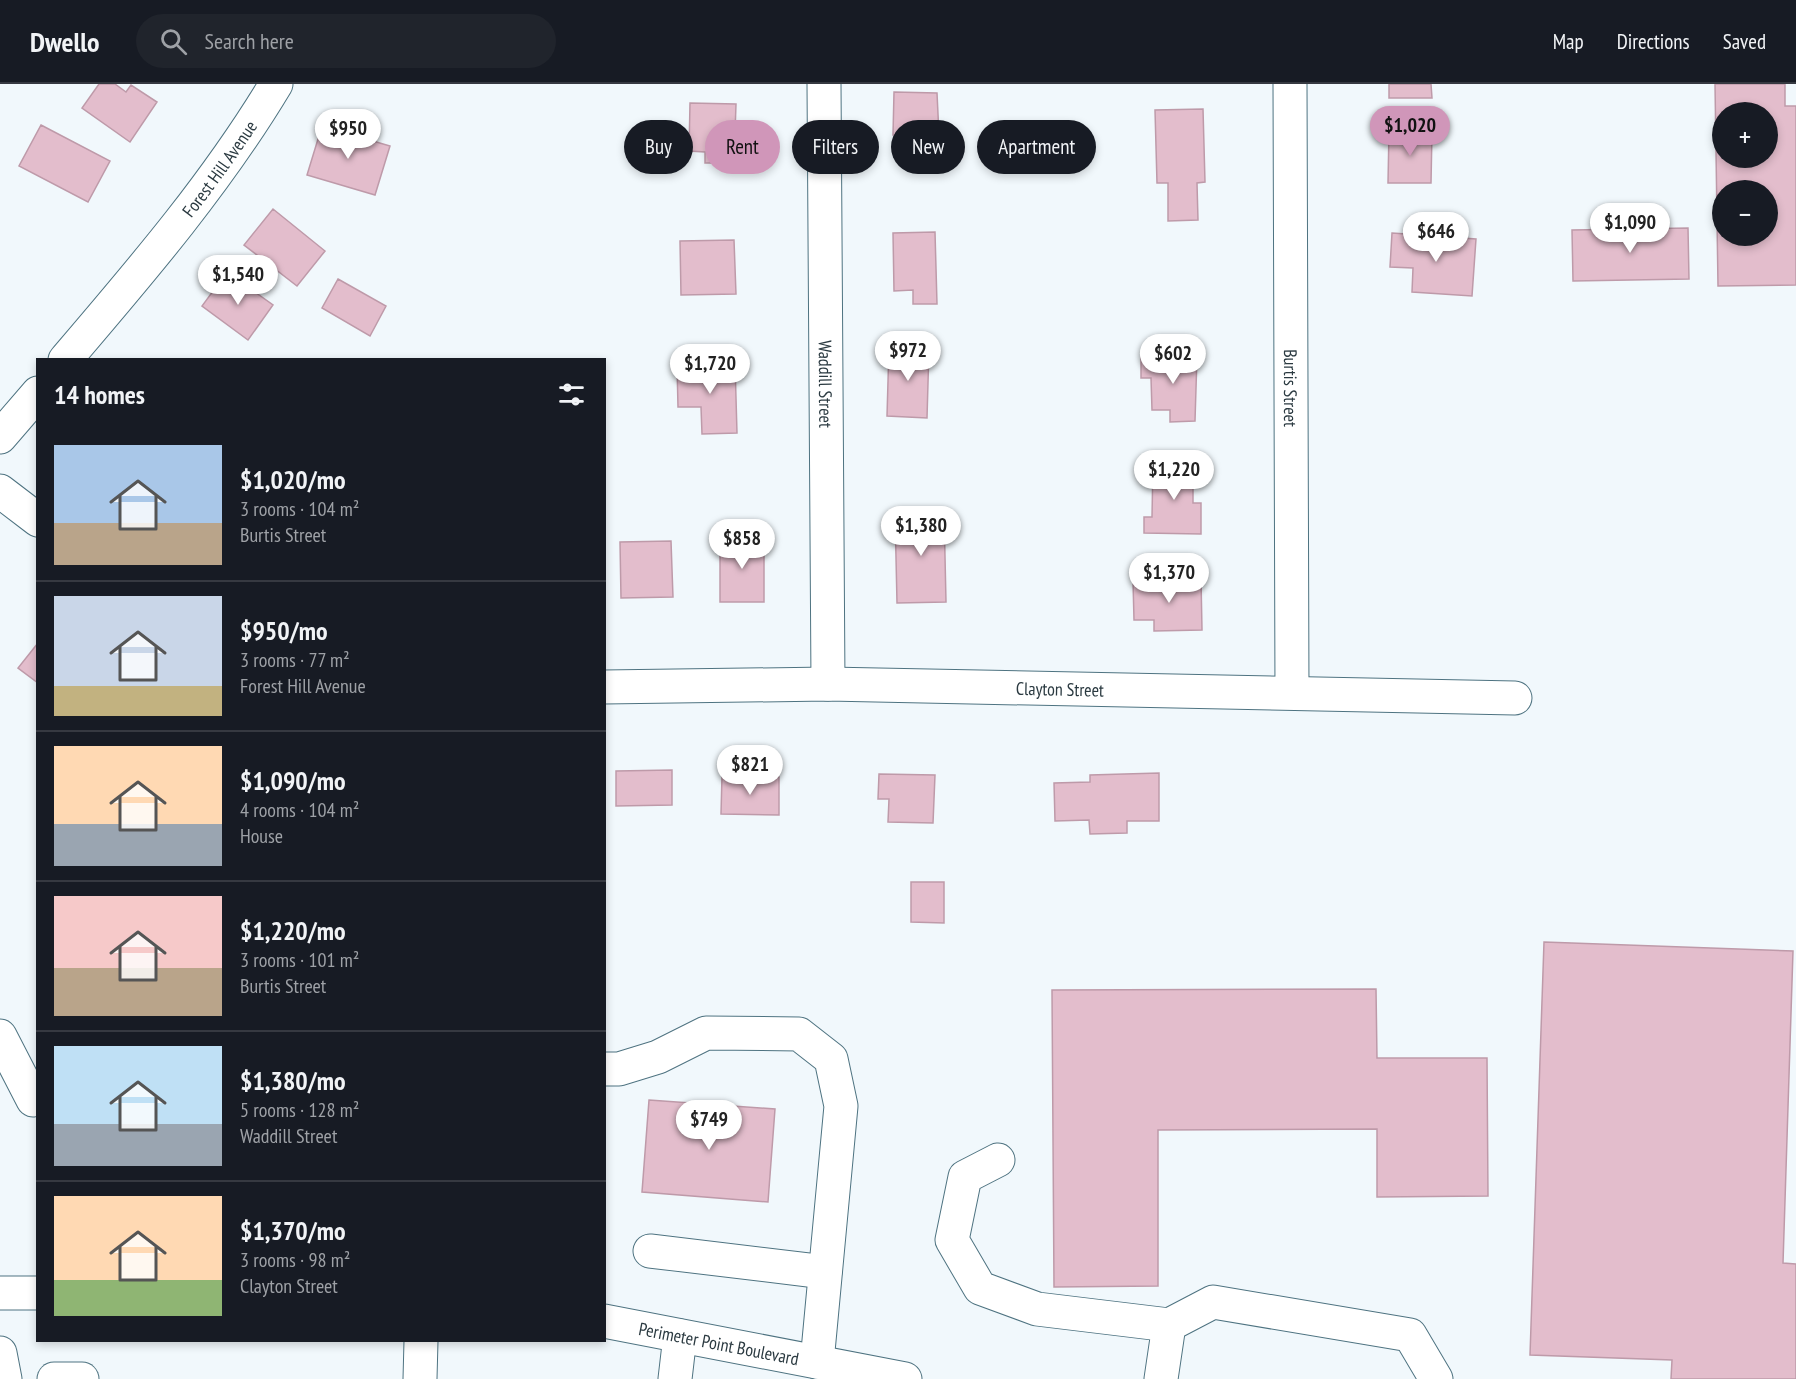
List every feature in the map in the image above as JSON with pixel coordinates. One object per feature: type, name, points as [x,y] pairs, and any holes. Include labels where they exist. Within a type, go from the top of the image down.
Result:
[{"type":"street","name":"Forest Hill Avenue","points":[[67,358],[177,229],[242,141],[276,84]]},
{"type":"street","name":"Waddill Street","points":[[824,84],[828,684]]},
{"type":"street","name":"Burtis Street","points":[[1290,84],[1292,692]]},
{"type":"street","points":[[0,437],[36,395]]},
{"type":"street","points":[[0,491],[36,518]]},
{"type":"street","name":"Clayton Street","points":[[606,687],[828,684],[1515,698]]},
{"type":"street","points":[[606,1069],[619,1069],[658,1057],[706,1032],[799,1034],[831,1059],[841,1106],[817,1362]]},
{"type":"street","points":[[0,1036],[33,1100]]},
{"type":"street","points":[[998,1160],[965,1178],[952,1240],[980,1288],[1037,1309],[1169,1325],[1213,1302],[1410,1335],[1436,1379]]},
{"type":"street","points":[[650,1251],[825,1272]]},
{"type":"street","points":[[0,1293],[36,1293]]},
{"type":"street","name":"Perimeter Point Boulevard","points":[[606,1321],[905,1379]]},
{"type":"street","points":[[1161,1379],[1169,1325]]},
{"type":"street","points":[[675,1379],[680,1336]]},
{"type":"street","points":[[420,1379],[421,1342]]},
{"type":"street","points":[[0,1353],[5,1379]]},
{"type":"building","points":[[99,84],[115,84],[126,92],[131,85],[157,102],[130,142],[82,108]]},
{"type":"building","points":[[1389,84],[1431,84],[1432,98],[1389,98]]},
{"type":"building","points":[[1715,84],[1785,84],[1785,106],[1796,106],[1796,285],[1718,286],[1717,246],[1778,246],[1778,180],[1716,180],[1716,168],[1778,168],[1778,102],[1715,102]]},
{"type":"building","points":[[894,92],[937,93],[938,120],[893,120]]},
{"type":"building","points":[[690,103],[736,104],[735,120],[705,120],[705,152],[693,151],[693,120],[690,120]]},
{"type":"building","points":[[1203,109],[1205,182],[1197,183],[1198,220],[1168,221],[1168,183],[1157,183],[1155,110]]},
{"type":"building","points":[[41,125],[110,161],[88,202],[19,166]]},
{"type":"building","points":[[322,126],[390,146],[375,195],[307,175]]},
{"type":"building","points":[[1389,131],[1432,132],[1431,183],[1388,183]]},
{"type":"building","points":[[273,209],[325,251],[297,286],[244,245]]},
{"type":"building","points":[[1688,228],[1689,279],[1573,281],[1572,230]]},
{"type":"building","points":[[935,232],[937,304],[913,304],[913,290],[894,291],[893,233]]},
{"type":"building","points":[[1392,233],[1476,239],[1472,296],[1412,292],[1413,268],[1390,267]]},
{"type":"building","points":[[734,240],[736,294],[681,295],[680,241]]},
{"type":"building","points":[[227,272],[273,305],[248,340],[202,306]]},
{"type":"building","points":[[338,279],[386,306],[370,336],[322,308]]},
{"type":"building","points":[[889,347],[929,348],[927,418],[887,416]]},
{"type":"building","points":[[1197,356],[1195,421],[1170,422],[1170,410],[1152,410],[1151,378],[1141,378],[1141,357]]},
{"type":"building","points":[[735,363],[737,433],[702,434],[701,407],[678,407],[677,365]]},
{"type":"building","points":[[1153,463],[1193,464],[1193,503],[1201,503],[1201,534],[1144,533],[1144,517],[1152,517]]},
{"type":"building","points":[[944,511],[946,602],[897,603],[895,512]]},
{"type":"building","points":[[720,539],[764,539],[764,602],[720,602]]},
{"type":"building","points":[[671,541],[673,597],[621,598],[620,542]]},
{"type":"building","points":[[1201,579],[1202,630],[1154,631],[1154,620],[1134,620],[1133,581]]},
{"type":"building","points":[[36,646],[36,682],[18,668]]},
{"type":"building","points":[[672,770],[672,805],[616,806],[616,771]]},
{"type":"building","points":[[1159,773],[1159,821],[1127,821],[1127,833],[1090,834],[1089,820],[1055,821],[1054,783],[1090,782],[1090,775]]},
{"type":"building","points":[[879,774],[935,775],[933,823],[888,822],[889,799],[878,799]]},
{"type":"building","points":[[722,776],[779,777],[779,815],[721,814]]},
{"type":"building","points":[[911,882],[944,882],[944,923],[911,922]]},
{"type":"building","points":[[1544,942],[1793,951],[1783,1263],[1796,1264],[1796,1379],[1671,1379],[1672,1360],[1530,1355]]},
{"type":"building","points":[[1376,989],[1377,1058],[1487,1058],[1488,1196],[1377,1197],[1377,1129],[1158,1130],[1158,1286],[1054,1287],[1052,990]]},
{"type":"building","points":[[649,1100],[775,1109],[768,1202],[642,1192]]}]
